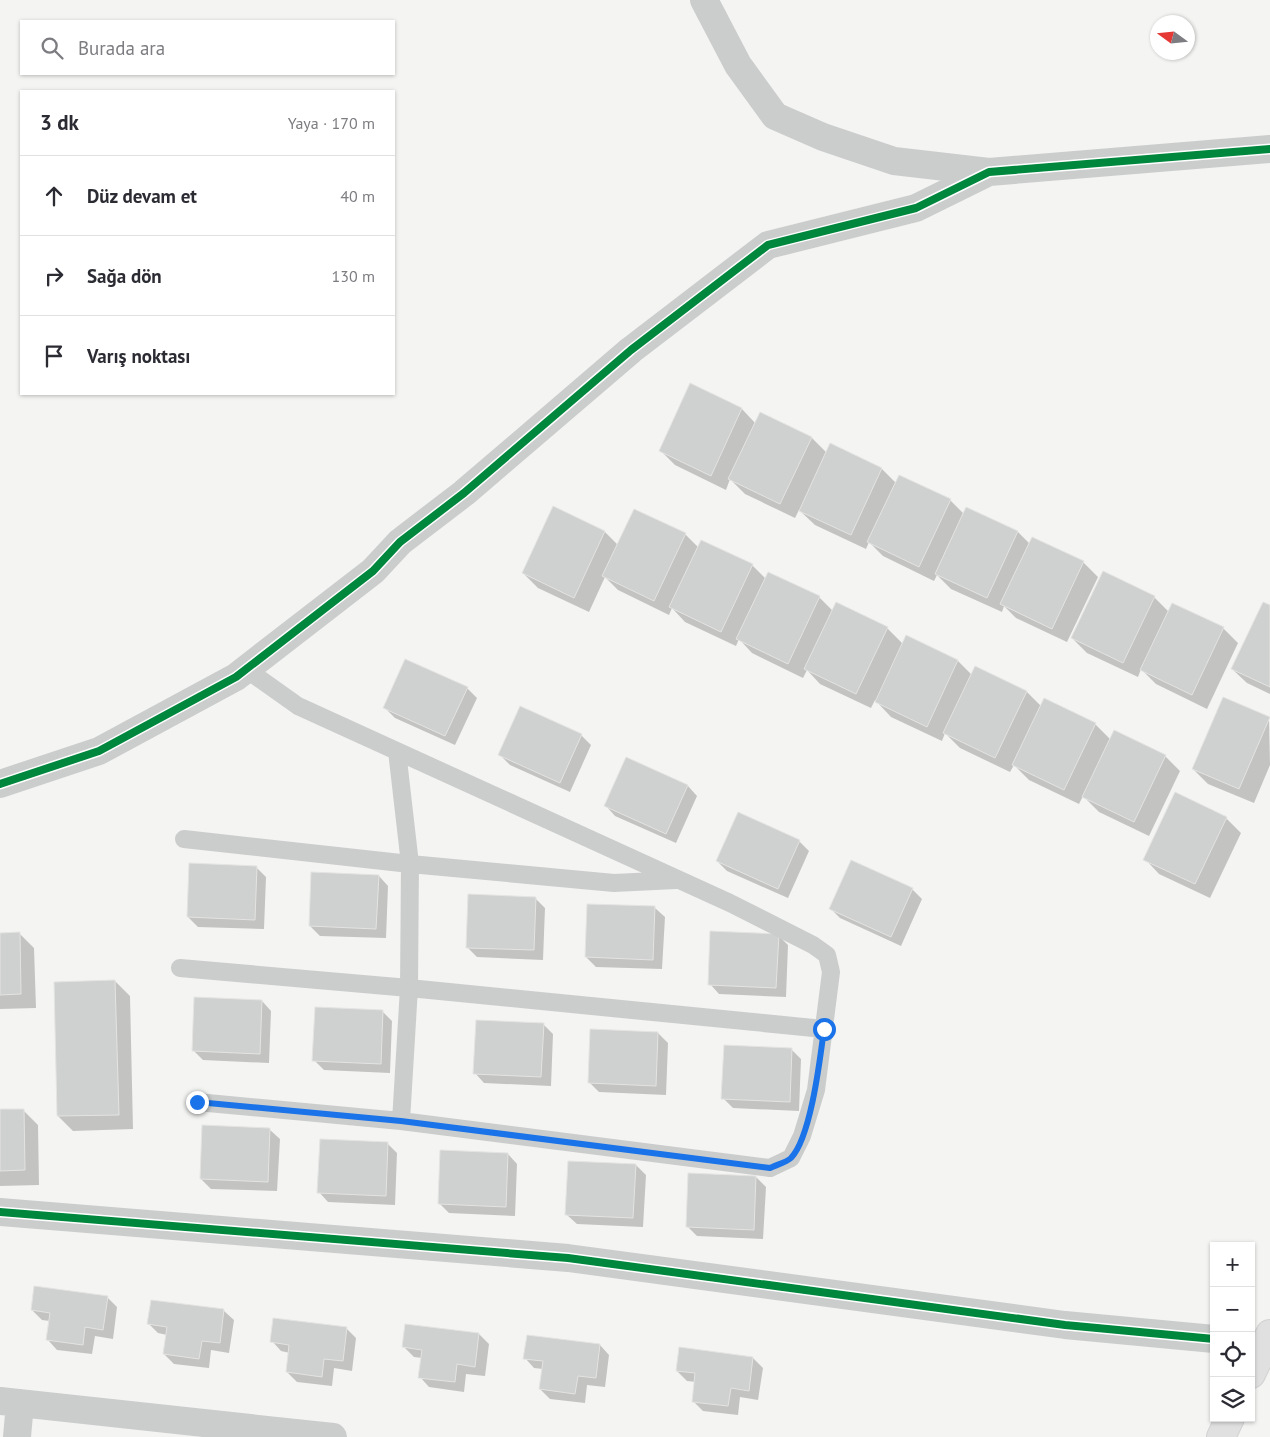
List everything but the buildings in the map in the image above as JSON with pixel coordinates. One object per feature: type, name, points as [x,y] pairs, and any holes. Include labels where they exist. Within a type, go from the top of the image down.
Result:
[{"type":"highway","points":[[1255,1362],[1262,1340]]},
{"type":"highway","points":[[1221,1437],[1228,1422]]},
{"type":"street","points":[[704,0],[738,65],[775,116],[823,137],[894,161],[989,172],[1270,149]]},
{"type":"street","points":[[0,784],[99,751],[246,669],[373,571],[400,542],[486,475],[630,350],[768,245],[916,208],[989,172]]},
{"type":"street","points":[[0,1212],[568,1258],[1065,1325],[1210,1339]]},
{"type":"street","points":[[17,1437],[10,1402],[333,1437]]},
{"type":"lane","points":[[197,1102],[401,1121],[770,1168],[791,1158],[802,1136],[816,1090],[831,972],[827,956],[813,945],[680,880],[298,706],[246,669]]},
{"type":"lane","points":[[398,751],[410,864],[409,988],[401,1121]]},
{"type":"lane","points":[[184,839],[410,864],[614,883],[680,880]]},
{"type":"lane","points":[[180,968],[409,988],[824,1029]]},
{"type":"cycle path","points":[[0,784],[99,751],[236,677],[373,571],[400,542],[464,493],[631,350],[768,245],[916,208],[989,172],[1270,149]]},
{"type":"cycle path","points":[[0,1212],[568,1258],[1065,1325],[1210,1339]]},
{"type":"route","points":[[197,1102],[401,1121],[770,1168],[791,1158],[802,1136],[816,1090],[824,1029]]}]
